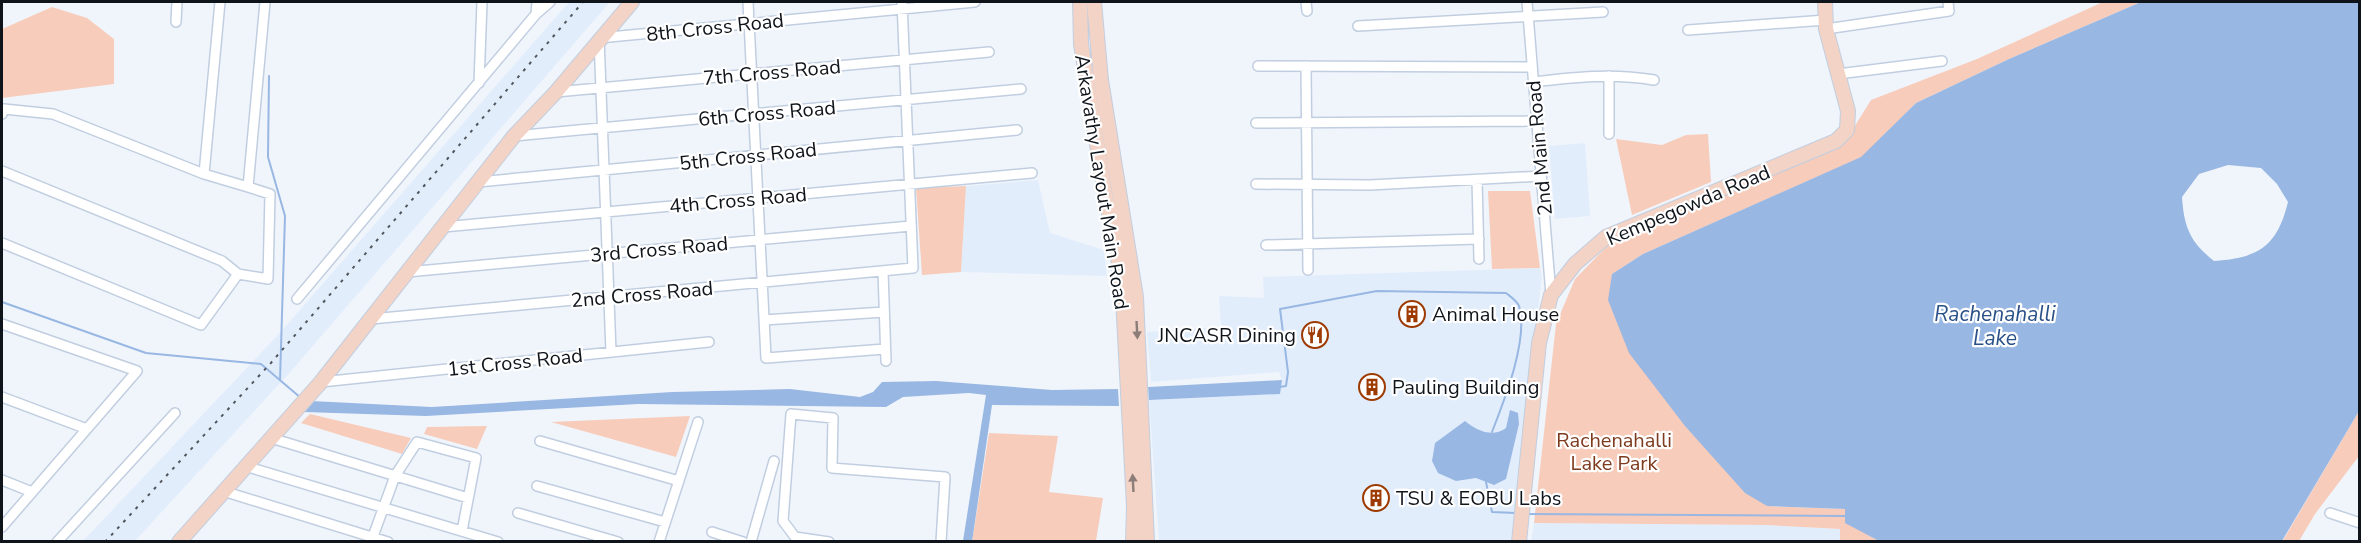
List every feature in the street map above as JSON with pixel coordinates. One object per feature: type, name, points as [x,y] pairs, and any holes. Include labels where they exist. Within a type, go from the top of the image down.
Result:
[{"type":"street","points":[[176,22],[177,2]]},
{"type":"street","points":[[204,174],[220,2]]},
{"type":"street","points":[[248,187],[265,2]]},
{"type":"street","points":[[479,83],[482,2]]},
{"type":"street","points":[[536,14],[537,2]]},
{"type":"street","points":[[297,299],[536,14],[550,2]]},
{"type":"street","points":[[179,542],[321,382],[514,136],[556,92],[599,38],[632,2]]},
{"type":"street","points":[[748,2],[766,358],[885,349]]},
{"type":"street","name":"8th Cross Road","points":[[599,38],[902,5],[975,2]]},
{"type":"street","name":"Arkavathy Layout Main Road","points":[[1080,2],[1081,44],[1117,249],[1134,385]]},
{"type":"street","name":"Arkavathy Layout Main Road","points":[[1094,2],[1101,80],[1136,297],[1133,542]]},
{"type":"street","name":"2nd Main Road","points":[[1527,2],[1551,295]]},
{"type":"street","name":"Kempegowda Road","points":[[1520,542],[1539,343],[1551,295],[1575,264],[1606,237],[1836,141],[1847,130],[1848,111],[1826,24],[1825,2]]},
{"type":"street","points":[[1688,30],[1826,24],[1949,11],[1948,2]]},
{"type":"street","points":[[902,5],[911,226]]},
{"type":"street","points":[[1358,26],[1603,12]]},
{"type":"street","points":[[599,38],[611,352]]},
{"type":"street","name":"7th Cross Road","points":[[556,92],[988,52]]},
{"type":"street","points":[[1838,74],[1942,61]]},
{"type":"street","points":[[1258,66],[1532,67]]},
{"type":"street","points":[[1306,66],[1308,270]]},
{"type":"street","points":[[1534,82],[1580,76],[1654,80]]},
{"type":"street","points":[[1609,76],[1609,134]]},
{"type":"street","points":[[1087,82],[1101,80]]},
{"type":"street","name":"6th Cross Road","points":[[514,136],[1021,89]]},
{"type":"street","points":[[2,114],[4,109],[53,114],[204,174],[270,194],[268,279],[238,274],[222,261],[2,171]]},
{"type":"street","points":[[1256,123],[1537,121]]},
{"type":"street","name":"5th Cross Road","points":[[478,182],[1017,130]]},
{"type":"street","name":"4th Cross Road","points":[[443,227],[1032,173]]},
{"type":"street","points":[[1256,184],[1370,185],[1541,176]]},
{"type":"street","points":[[1477,180],[1479,258]]},
{"type":"street","name":"3rd Cross Road","points":[[407,273],[911,226]]},
{"type":"street","name":"2nd Cross Road","points":[[371,319],[913,268],[911,226]]},
{"type":"street","points":[[1266,245],[1479,239]]},
{"type":"street","points":[[2,243],[201,325],[238,274]]},
{"type":"street","points":[[883,271],[886,361]]},
{"type":"street","points":[[764,320],[884,312]]},
{"type":"street","points":[[2,324],[137,371],[2,527]]},
{"type":"street","name":"1st Cross Road","points":[[321,382],[709,342]]},
{"type":"street","points":[[2,397],[87,429]]},
{"type":"street","name":"Arkavathy Layout Main Road","points":[[1135,411],[1147,542]]},
{"type":"street","points":[[57,542],[175,413]]},
{"type":"street","points":[[829,542],[794,539],[783,521],[791,414],[834,418],[832,468],[945,477],[941,542]]},
{"type":"street","points":[[659,542],[698,422]]},
{"type":"street","points":[[271,438],[468,498]]},
{"type":"street","points":[[540,441],[679,481]]},
{"type":"street","points":[[372,539],[395,476],[417,442],[476,458],[462,531]]},
{"type":"street","points":[[751,542],[774,461]]},
{"type":"street","points":[[245,466],[498,542]]},
{"type":"street","points":[[2,480],[32,492]]},
{"type":"street","points":[[537,486],[665,522]]},
{"type":"street","points":[[223,491],[372,539],[388,542]]},
{"type":"street","points":[[518,513],[618,542]]},
{"type":"street","points":[[2330,513],[2360,523]]},
{"type":"street","points":[[712,532],[743,542]]},
{"type":"shaded area","points":[[569,2],[610,2],[292,370],[135,541],[83,541],[277,336]]},
{"type":"shaded area","points":[[1585,143],[1590,216],[1555,219],[1549,146]]},
{"type":"shaded area","points":[[1038,180],[1050,233],[1104,250],[1107,276],[961,272],[966,186]]},
{"type":"shaded area","points":[[1540,268],[1542,276],[1511,541],[1159,541],[1149,400],[1279,394],[1282,380],[1279,372],[1151,382],[1147,332],[1221,327],[1219,296],[1264,298],[1263,277]]},
{"type":"shaded area","points":[[1534,523],[1766,525],[1840,529],[1840,542],[1531,542]]},
{"type":"green space","name":"Rachenahalli Lake Park","points":[[2103,2],[2141,2],[2009,59],[1916,103],[1862,157],[1643,254],[1612,274],[1767,506],[1846,509],[1868,535],[1879,541],[1840,541],[1840,529],[1766,525],[1534,523],[1556,324],[1575,279],[1611,242],[1843,145],[1871,100],[1977,59]]},
{"type":"green space","points":[[52,7],[87,18],[114,39],[114,84],[2,98],[2,29]]},
{"type":"green space","points":[[1708,134],[1711,182],[1632,215],[1616,139],[1662,145],[1686,135]]},
{"type":"green space","points":[[966,186],[961,272],[922,275],[916,188]]},
{"type":"green space","points":[[1488,191],[1530,191],[1540,268],[1492,269]]},
{"type":"green space","points":[[2359,411],[2359,456],[2315,514],[2299,541],[2282,542]]},
{"type":"green space","points":[[310,414],[411,438],[402,454],[301,423]]},
{"type":"green space","points":[[690,416],[676,457],[551,422]]},
{"type":"green space","points":[[487,426],[477,449],[424,434],[427,427]]},
{"type":"green space","points":[[989,433],[1058,436],[1049,492],[1103,498],[1096,541],[972,542]]},
{"type":"water","name":"Rachenahalli Lake","points":[[2141,2],[2359,2],[2359,411],[2282,541],[1879,541],[1845,523],[1845,509],[1767,506],[1745,493],[1685,426],[1629,353],[1608,300],[1612,274],[1643,254],[1861,157],[1916,103],[2009,59]],"holes":[[[2228,165],[2261,168],[2277,184],[2288,202],[2278,230],[2271,240],[2254,253],[2214,261],[2199,247],[2190,233],[2184,217],[2182,197],[2199,174]]]},
{"type":"water","points":[[1282,380],[1280,394],[1149,400],[1148,387]]},
{"type":"water","points":[[936,381],[1052,390],[1118,389],[1119,406],[992,405],[972,542],[963,541],[986,395],[969,393],[903,397],[886,407],[638,404],[426,416],[304,412],[311,401],[432,407],[672,392],[790,389],[860,397],[873,392],[882,382]]},
{"type":"water","points":[[1510,410],[1518,413],[1519,424],[1506,479],[1494,485],[1476,478],[1456,481],[1438,473],[1432,461],[1435,443],[1465,421],[1485,432],[1501,431],[1506,428]]},
{"type":"waterway","points":[[269,76],[268,157],[285,216],[280,380]]},
{"type":"waterway","points":[[1279,387],[1286,386],[1288,372],[1280,309],[1377,291],[1506,293],[1519,306],[1521,335],[1514,370],[1492,432]]},
{"type":"waterway","points":[[2,302],[146,353],[261,364],[301,398]]},
{"type":"waterway","points":[[1486,482],[1492,512],[1516,513]]},
{"type":"waterway","points":[[1527,514],[1846,516]]},
{"type":"railway","points":[[105,542],[270,364],[583,2]]},
{"type":"place","name":"Animal House","points":[[1412,314]]},
{"type":"place","name":"JNCASR Dining","points":[[1315,335]]},
{"type":"place","name":"Pauling Building","points":[[1372,387]]},
{"type":"place","name":"TSU & EOBU Labs","points":[[1376,498]]}]
